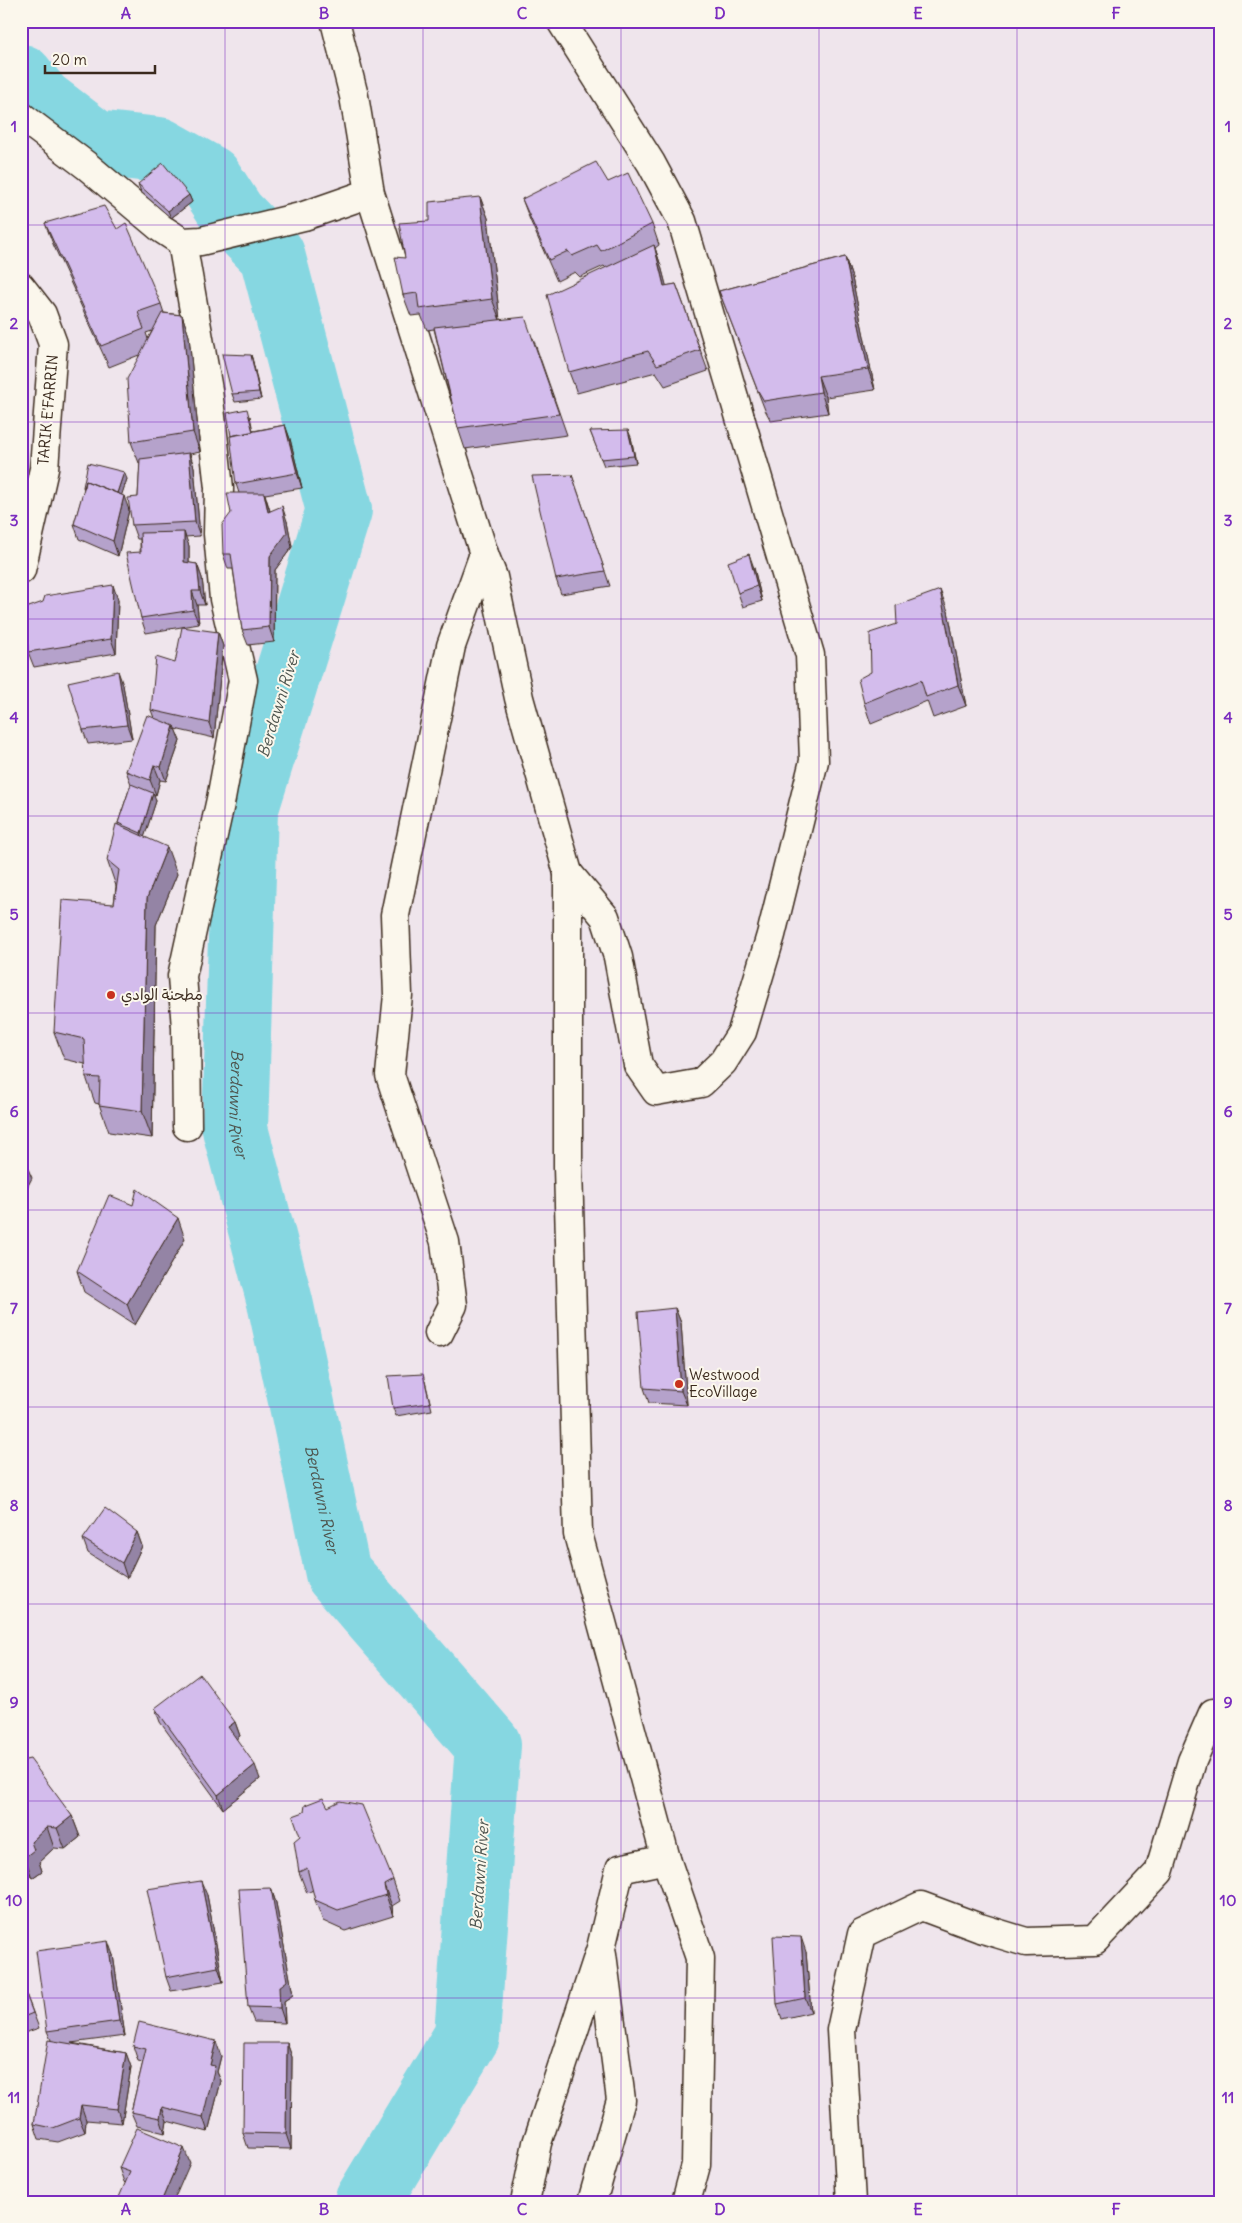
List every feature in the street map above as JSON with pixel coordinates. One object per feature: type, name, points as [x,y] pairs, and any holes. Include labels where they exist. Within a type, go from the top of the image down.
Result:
[{"type":"street","points":[[335,21],[354,96],[370,192],[484,554],[493,577],[519,698],[568,874],[568,1168],[578,1534],[666,1859],[700,1958],[696,2166],[686,2202]]},
{"type":"street","points":[[560,21],[651,163],[682,221],[810,655],[814,761],[771,935],[742,1032],[724,1062],[701,1083],[656,1091],[638,1066],[618,958],[605,917],[568,874]]},
{"type":"street","points":[[21,116],[87,166],[162,229],[192,242],[304,216],[370,192]]},
{"type":"street","points":[[186,1126],[186,1028],[182,976],[221,799],[243,680],[224,599],[218,534],[218,488],[192,242]]},
{"type":"street","name":"TARIK E'FARRIN","points":[[21,287],[42,314],[53,344],[44,469],[21,570]]},
{"type":"street","points":[[439,1333],[452,1304],[444,1242],[390,1075],[398,995],[395,915],[451,646],[484,554]]},
{"type":"street","points":[[851,2202],[841,2030],[862,1934],[921,1906],[980,1928],[1026,1942],[1095,1940],[1159,1872],[1192,1760],[1213,1713],[1221,1715]]},
{"type":"street","points":[[525,2202],[537,2143],[601,1948],[620,1868],[666,1859]]},
{"type":"street","points":[[592,2202],[621,2100],[601,1948]]},
{"type":"building","points":[[596,162],[608,182],[628,173],[652,224],[601,251],[597,245],[572,256],[568,251],[549,260],[522,199]]},
{"type":"building","points":[[163,163],[189,195],[168,211],[138,184]]},
{"type":"building","points":[[480,197],[492,299],[419,309],[417,293],[403,295],[395,257],[405,258],[399,223],[429,221],[429,202]]},
{"type":"building","points":[[104,206],[117,229],[126,223],[161,304],[138,312],[144,329],[101,346],[45,223]]},
{"type":"building","points":[[654,245],[664,286],[676,284],[700,350],[657,365],[648,351],[569,372],[547,295]]},
{"type":"building","points":[[845,257],[868,369],[818,376],[821,392],[764,401],[757,389],[719,291]]},
{"type":"building","points":[[162,313],[182,315],[193,432],[131,442],[127,379]]},
{"type":"building","points":[[525,317],[559,414],[458,428],[434,327]]},
{"type":"building","points":[[222,354],[251,355],[259,392],[232,394]]},
{"type":"building","points":[[247,409],[253,432],[231,436],[227,413]]},
{"type":"building","points":[[285,425],[297,473],[236,484],[230,436]]},
{"type":"building","points":[[628,430],[634,456],[601,459],[590,431]]},
{"type":"building","points":[[189,453],[195,522],[132,525],[128,498],[138,497],[140,459]]},
{"type":"building","points":[[88,463],[124,472],[117,493],[86,481],[85,487],[83,487]]},
{"type":"building","points":[[572,475],[605,571],[556,579],[532,476]]},
{"type":"building","points":[[86,481],[124,496],[113,541],[74,524]]},
{"type":"building","points":[[227,493],[264,493],[268,512],[282,506],[287,533],[270,556],[269,627],[242,630],[231,554],[223,554],[222,525],[231,513]]},
{"type":"building","points":[[184,532],[184,562],[197,564],[200,591],[192,591],[193,610],[141,618],[126,553],[141,552],[140,533]]},
{"type":"building","points":[[749,554],[757,586],[738,593],[728,562]]},
{"type":"building","points":[[113,585],[111,639],[28,652],[26,608],[43,602],[45,596]]},
{"type":"building","points":[[940,590],[958,685],[926,697],[921,680],[864,703],[858,679],[871,672],[870,633],[897,624],[896,606]]},
{"type":"building","points":[[182,627],[218,632],[209,723],[151,710],[156,657],[175,663]]},
{"type":"building","points":[[118,671],[127,725],[83,730],[68,682]]},
{"type":"building","points":[[147,715],[174,726],[161,767],[154,765],[150,780],[126,771]]},
{"type":"building","points":[[131,784],[153,793],[141,833],[118,823]]},
{"type":"building","name":"مطحنة الوادي","points":[[116,824],[167,847],[147,898],[142,1111],[99,1105],[100,1078],[86,1077],[84,1039],[54,1032],[62,900],[114,904],[119,870],[107,860]]},
{"type":"building","points":[[21,1161],[26,1164],[21,1174]]},
{"type":"building","points":[[137,1189],[178,1218],[127,1304],[77,1271],[109,1195],[133,1205]]},
{"type":"building","points":[[675,1308],[681,1391],[644,1388],[638,1312]]},
{"type":"building","points":[[423,1374],[430,1403],[393,1408],[388,1376]]},
{"type":"building","points":[[105,1508],[137,1532],[122,1563],[83,1539]]},
{"type":"building","points":[[200,1674],[235,1722],[228,1727],[255,1765],[218,1795],[155,1708]]},
{"type":"building","points":[[30,1759],[72,1816],[57,1828],[47,1827],[31,1842],[34,1850],[25,1857],[21,1852],[21,1761]]},
{"type":"building","points":[[323,1798],[328,1807],[340,1801],[362,1805],[393,1880],[384,1885],[386,1895],[338,1910],[315,1900],[307,1868],[299,1872],[294,1841],[300,1836],[293,1816],[304,1812],[305,1805]]},
{"type":"building","points":[[201,1881],[218,1967],[166,1977],[147,1889]]},
{"type":"building","points":[[271,1888],[287,1981],[279,1987],[280,2008],[248,2007],[239,1889]]},
{"type":"building","points":[[773,1936],[801,1937],[805,1998],[777,2004]]},
{"type":"building","points":[[108,1941],[119,2021],[47,2031],[36,1951]]},
{"type":"building","points":[[21,1981],[33,2013],[21,2018]]},
{"type":"building","points":[[139,2022],[216,2041],[210,2065],[215,2066],[203,2117],[162,2107],[160,2118],[131,2112],[146,2049],[133,2046]]},
{"type":"building","points":[[48,2040],[126,2053],[117,2109],[81,2105],[79,2118],[53,2128],[34,2124]]},
{"type":"building","points":[[244,2043],[287,2043],[286,2134],[243,2133]]},
{"type":"building","points":[[137,2128],[184,2148],[161,2202],[117,2202],[130,2172],[119,2168]]},
{"type":"waterway","name":"Berdawni River","points":[[21,77],[40,101],[95,143],[159,150],[209,178],[233,215],[272,255],[339,510],[245,811],[235,1129],[280,1302],[338,1573],[488,1745],[467,2036],[367,2202]]},
{"type":"place","name":"مطحنة الوادي","points":[[111,995]]},
{"type":"place","name":"Westwood EcoVillage","points":[[679,1384]]}]
